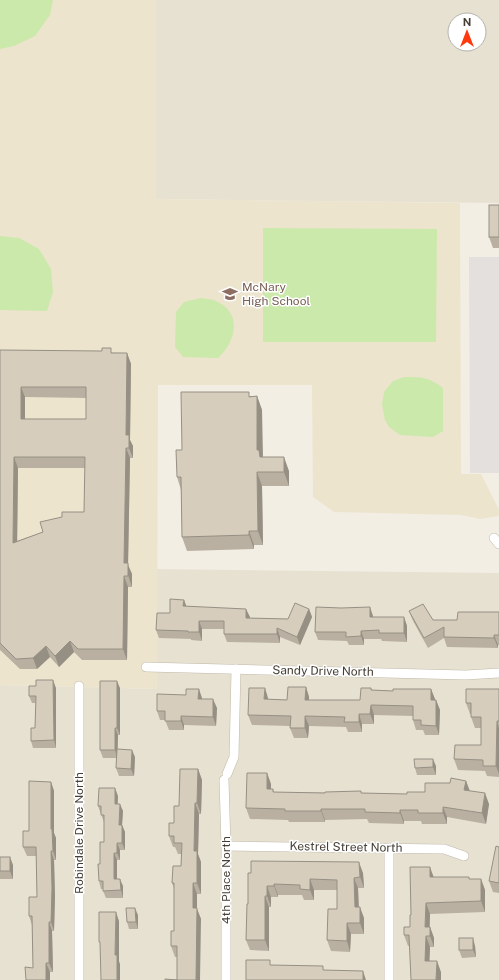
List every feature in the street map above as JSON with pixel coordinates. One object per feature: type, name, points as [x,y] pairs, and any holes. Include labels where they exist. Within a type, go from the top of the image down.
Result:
[{"type":"street","name":"Sandy Drive North","points":[[146,667],[466,675],[499,673]]},
{"type":"street","name":"4th Place North","points":[[226,980],[226,777],[234,756],[236,669]]},
{"type":"street","name":"Robindale Drive North","points":[[79,686],[79,980]]},
{"type":"street","name":"Kestrel Street North","points":[[226,846],[444,849],[464,856]]},
{"type":"street","points":[[389,848],[389,980]]},
{"type":"shaded area","name":"McNary High School","points":[[0,0],[156,0],[156,199],[460,203],[461,474],[481,474],[499,510],[499,516],[480,519],[460,515],[334,512],[313,497],[312,385],[158,385],[157,689],[0,685]]},
{"type":"shaded area","points":[[156,0],[499,0],[499,203],[156,199]]},
{"type":"shaded area","points":[[469,257],[499,257],[499,473],[470,473]]},
{"type":"shaded area","points":[[157,569],[499,573],[499,980],[0,980],[0,685],[157,689]]},
{"type":"green space","points":[[0,0],[53,0],[50,15],[35,36],[14,46],[0,49]]},
{"type":"green space","points":[[263,228],[437,229],[436,342],[263,342]]},
{"type":"green space","points":[[0,236],[19,238],[39,249],[51,269],[53,292],[47,311],[0,310]]},
{"type":"green space","points":[[201,298],[214,300],[225,306],[233,320],[234,328],[229,344],[218,358],[183,357],[175,347],[176,312],[184,302]]},
{"type":"green space","points":[[404,377],[425,378],[443,388],[443,431],[433,437],[400,435],[389,427],[385,420],[382,405],[384,392],[393,381]]},
{"type":"building","points":[[489,205],[499,205],[499,237],[489,237]]},
{"type":"building","points":[[102,348],[111,348],[111,353],[127,353],[126,435],[129,435],[129,448],[126,448],[124,563],[128,563],[128,576],[124,576],[123,649],[78,649],[70,641],[55,656],[46,646],[33,658],[16,659],[0,643],[0,350],[102,351]],"holes":[[[21,387],[86,387],[86,419],[21,419]],[[14,457],[85,457],[84,512],[62,512],[62,517],[40,522],[43,532],[13,543]]]},
{"type":"building","points":[[181,392],[249,392],[249,397],[257,396],[257,450],[259,450],[260,457],[284,457],[284,472],[257,472],[258,531],[249,531],[249,535],[182,537],[181,477],[177,477],[176,450],[182,450]]},
{"type":"building","points":[[170,599],[184,600],[183,606],[246,609],[246,618],[288,619],[295,603],[309,609],[297,637],[277,628],[277,634],[224,634],[224,621],[199,621],[199,632],[156,630],[157,613],[170,613]]},
{"type":"building","points":[[423,604],[433,620],[457,620],[458,612],[499,612],[499,635],[494,635],[494,638],[444,637],[444,627],[424,638],[409,611]]},
{"type":"building","points":[[316,607],[370,607],[370,617],[404,617],[404,633],[379,633],[379,630],[361,631],[361,636],[346,637],[346,632],[315,632]]},
{"type":"building","points":[[36,680],[53,680],[54,740],[31,741],[31,728],[35,728],[36,696],[29,696],[29,686],[36,686]]},
{"type":"building","points":[[100,681],[117,681],[117,728],[115,728],[115,750],[100,750]]},
{"type":"building","points":[[288,687],[306,687],[305,700],[360,700],[361,688],[393,691],[393,689],[431,689],[431,700],[436,700],[436,726],[421,725],[421,720],[413,720],[413,706],[371,705],[370,714],[359,714],[359,722],[344,722],[345,717],[305,716],[305,728],[290,728],[291,716],[248,715],[249,688],[265,688],[264,699],[287,700]]},
{"type":"building","points":[[186,689],[199,689],[198,699],[213,699],[213,717],[181,716],[181,721],[165,721],[165,711],[157,711],[157,694],[186,695]]},
{"type":"building","points":[[466,689],[499,689],[499,721],[497,721],[496,766],[483,766],[483,760],[454,759],[455,745],[481,745],[481,717],[471,717],[471,703],[466,703]]},
{"type":"building","points":[[117,749],[132,750],[131,769],[116,768]]},
{"type":"building","points":[[414,759],[433,759],[433,767],[415,768]]},
{"type":"building","points":[[180,769],[198,769],[197,803],[195,803],[194,851],[197,851],[197,883],[193,883],[193,908],[197,908],[196,980],[177,980],[177,946],[171,946],[171,931],[174,931],[174,883],[172,883],[173,866],[181,866],[182,843],[174,843],[174,836],[169,836],[169,823],[174,823],[174,806],[179,806]]},
{"type":"building","points":[[247,773],[267,773],[267,789],[273,789],[273,792],[325,793],[361,791],[361,793],[407,794],[407,792],[425,792],[425,783],[450,783],[451,778],[466,781],[464,790],[485,793],[482,813],[443,807],[443,813],[418,813],[418,810],[400,810],[400,813],[365,812],[365,809],[285,811],[285,809],[246,808]]},
{"type":"building","points":[[29,781],[51,782],[51,829],[53,851],[51,851],[52,888],[51,922],[49,922],[49,963],[46,963],[46,980],[26,980],[25,967],[33,968],[32,916],[29,916],[29,897],[37,897],[36,847],[23,847],[23,831],[29,831]]},
{"type":"building","points":[[99,788],[115,788],[115,804],[120,804],[119,825],[122,825],[122,843],[117,843],[117,853],[114,853],[114,879],[120,879],[121,890],[103,891],[103,881],[99,881],[98,864],[100,864],[100,842],[104,842],[104,815],[101,815],[101,806],[98,806]]},
{"type":"building","points":[[496,846],[499,847],[499,883],[489,881]]},
{"type":"building","points":[[0,857],[10,857],[10,871],[0,871]]},
{"type":"building","points":[[251,861],[359,862],[360,877],[354,878],[355,907],[360,907],[360,923],[347,923],[347,941],[327,940],[328,909],[337,909],[337,880],[310,879],[310,890],[300,889],[300,885],[274,884],[274,886],[267,886],[267,896],[265,896],[265,940],[246,940],[248,873],[251,873]]},
{"type":"building","points":[[410,867],[430,867],[430,877],[469,877],[469,879],[481,879],[481,901],[426,903],[425,927],[430,927],[430,936],[426,936],[425,961],[437,961],[436,980],[411,980],[409,935],[404,935],[404,927],[410,927]]},
{"type":"building","points":[[126,908],[135,908],[136,922],[127,922]]},
{"type":"building","points":[[99,912],[116,912],[115,955],[117,955],[117,980],[101,980]]},
{"type":"building","points":[[459,938],[473,938],[473,950],[459,950]]},
{"type":"building","points":[[246,960],[270,960],[270,965],[323,966],[323,970],[363,971],[363,980],[246,980]]},
{"type":"place","name":"McNary High School","points":[[230,294]]}]
